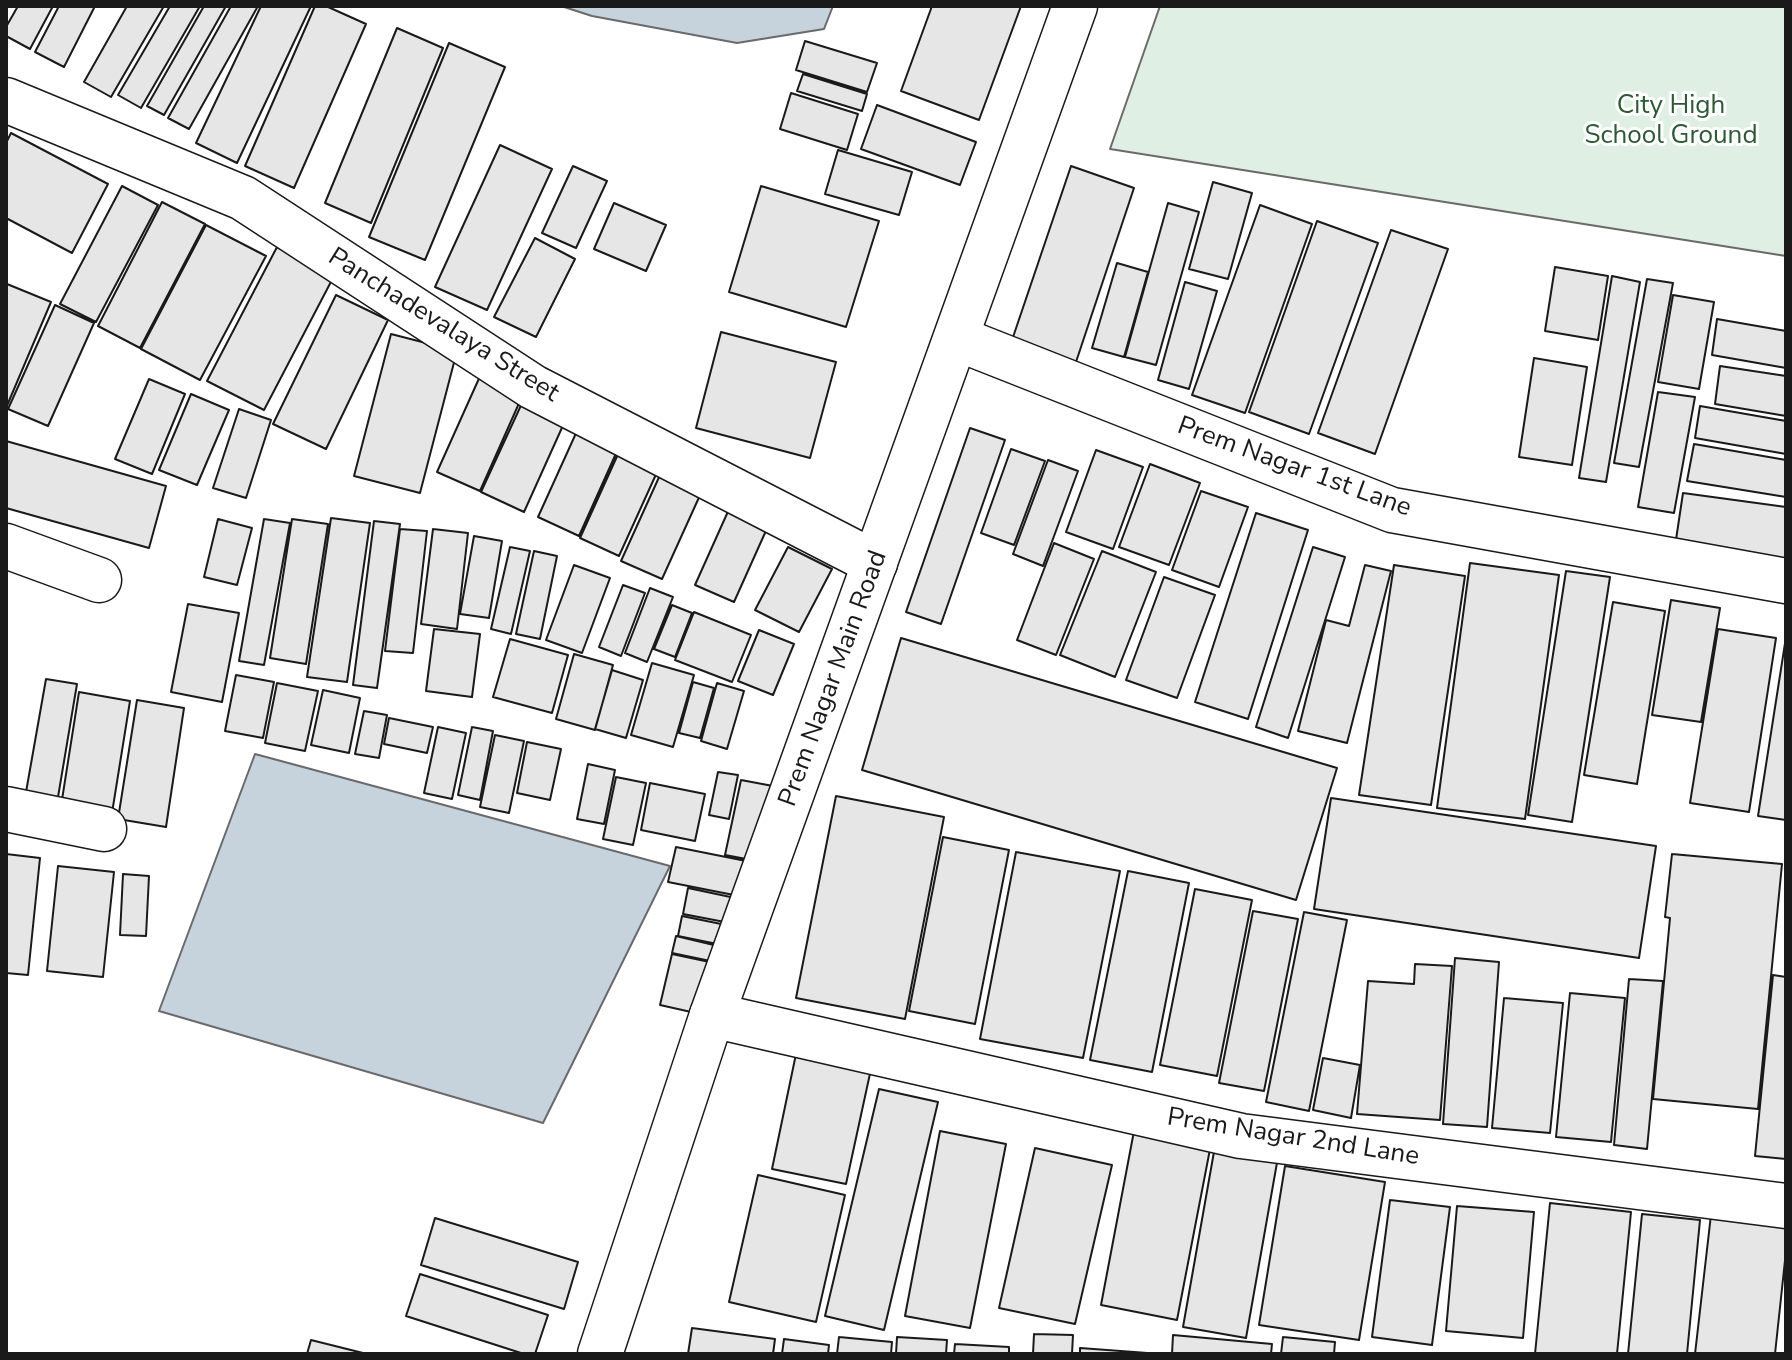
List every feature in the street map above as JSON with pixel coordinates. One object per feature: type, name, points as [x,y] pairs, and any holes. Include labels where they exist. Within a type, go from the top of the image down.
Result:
[{"type":"street","name":"Prem Nagar Main Road","points":[[600,1354],[712,1015],[1075,6]]},
{"type":"street","name":"Panchadevalaya Street","points":[[6,100],[243,198],[533,387],[875,563]]},
{"type":"street","name":"Prem Nagar 1st Lane","points":[[956,338],[1392,510],[1786,581]]},
{"type":"street","points":[[6,546],[99,580]]},
{"type":"street","points":[[6,809],[104,829]]},
{"type":"street","name":"Prem Nagar 2nd Lane","points":[[712,1015],[1241,1136],[1786,1206]]},
{"type":"green space","name":"City High School Ground","points":[[1160,6],[1786,6],[1786,256],[1110,149]]},
{"type":"shaded area","points":[[561,6],[833,6],[824,29],[737,43],[592,16]]},
{"type":"shaded area","points":[[255,754],[670,866],[543,1123],[159,1011]]},
{"type":"building","points":[[18,6],[53,6],[30,49],[6,36],[6,27]]},
{"type":"building","points":[[59,6],[95,6],[64,67],[35,52]]},
{"type":"building","points":[[127,6],[164,6],[111,97],[84,82]]},
{"type":"building","points":[[170,6],[200,6],[141,108],[118,95]]},
{"type":"building","points":[[204,6],[226,6],[164,115],[147,106]]},
{"type":"building","points":[[231,6],[258,6],[189,129],[168,118]]},
{"type":"building","points":[[261,6],[311,6],[237,163],[196,143]]},
{"type":"building","points":[[315,6],[326,6],[366,24],[294,188],[245,166]]},
{"type":"building","points":[[932,6],[1021,6],[979,120],[901,91]]},
{"type":"building","points":[[397,28],[443,48],[371,223],[325,203]]},
{"type":"building","points":[[805,41],[877,63],[867,92],[796,70]]},
{"type":"building","points":[[449,43],[505,67],[425,260],[369,237]]},
{"type":"building","points":[[803,74],[867,94],[862,111],[797,91]]},
{"type":"building","points":[[791,93],[858,114],[847,150],[780,129]]},
{"type":"building","points":[[877,105],[976,142],[960,185],[861,149]]},
{"type":"building","points":[[11,133],[108,184],[72,253],[6,218],[6,143]]},
{"type":"building","points":[[500,145],[552,169],[487,310],[435,287]]},
{"type":"building","points":[[838,150],[912,172],[899,215],[825,194]]},
{"type":"building","points":[[573,166],[607,181],[576,248],[542,233]]},
{"type":"building","points":[[1071,166],[1134,188],[1074,368],[1010,346]]},
{"type":"building","points":[[1213,182],[1252,193],[1228,279],[1189,269]]},
{"type":"building","points":[[122,186],[158,205],[96,322],[60,304]]},
{"type":"building","points":[[761,186],[879,221],[846,327],[729,292]]},
{"type":"building","points":[[162,202],[205,224],[140,348],[98,326]]},
{"type":"building","points":[[614,203],[666,225],[646,271],[594,249]]},
{"type":"building","points":[[1168,203],[1199,212],[1156,365],[1125,357]]},
{"type":"building","points":[[1260,205],[1312,224],[1245,413],[1192,395]]},
{"type":"building","points":[[1317,221],[1378,243],[1309,434],[1249,412]]},
{"type":"building","points":[[206,225],[266,256],[200,380],[141,349]]},
{"type":"building","points":[[1391,230],[1448,249],[1375,454],[1318,433]]},
{"type":"building","points":[[535,238],[575,259],[536,337],[494,317]]},
{"type":"building","points":[[277,247],[334,276],[264,410],[207,381]]},
{"type":"building","points":[[1117,263],[1148,272],[1124,357],[1092,348]]},
{"type":"building","points":[[1555,267],[1608,276],[1598,340],[1545,331]]},
{"type":"building","points":[[1612,276],[1640,282],[1606,482],[1579,478]]},
{"type":"building","points":[[1647,279],[1673,283],[1639,467],[1614,463]]},
{"type":"building","points":[[1185,282],[1217,291],[1189,389],[1158,380]]},
{"type":"building","points":[[7,284],[51,302],[6,408],[6,287]]},
{"type":"building","points":[[336,295],[388,320],[326,449],[273,424]]},
{"type":"building","points":[[1673,295],[1714,302],[1699,389],[1658,382]]},
{"type":"building","points":[[55,305],[94,323],[48,426],[8,409]]},
{"type":"building","points":[[1717,319],[1786,331],[1786,368],[1712,355]]},
{"type":"building","points":[[721,332],[836,362],[810,458],[696,428]]},
{"type":"building","points":[[391,334],[457,351],[420,493],[354,476]]},
{"type":"building","points":[[1534,358],[1587,367],[1572,465],[1519,457]]},
{"type":"building","points":[[1720,366],[1786,376],[1786,416],[1715,404]]},
{"type":"building","points":[[481,374],[524,392],[480,491],[437,472]]},
{"type":"building","points":[[149,379],[185,394],[152,474],[115,459]]},
{"type":"building","points":[[1658,392],[1695,397],[1674,513],[1638,507]]},
{"type":"building","points":[[191,394],[229,410],[197,485],[159,470]]},
{"type":"building","points":[[523,401],[565,421],[524,512],[481,492]]},
{"type":"building","points":[[1700,406],[1786,421],[1786,454],[1695,438]]},
{"type":"building","points":[[239,409],[271,420],[246,498],[213,488]]},
{"type":"building","points":[[970,428],[1005,440],[941,624],[906,612]]},
{"type":"building","points":[[577,431],[618,449],[579,536],[538,517]]},
{"type":"building","points":[[6,441],[166,486],[149,548],[6,508]]},
{"type":"building","points":[[1694,444],[1786,460],[1786,497],[1687,481]]},
{"type":"building","points":[[1011,449],[1045,461],[1014,545],[981,533]]},
{"type":"building","points":[[1096,450],[1143,467],[1113,549],[1066,532]]},
{"type":"building","points":[[619,452],[658,470],[619,556],[580,538]]},
{"type":"building","points":[[1048,460],[1078,471],[1043,566],[1013,554]]},
{"type":"building","points":[[1150,464],[1200,483],[1169,565],[1119,547]]},
{"type":"building","points":[[660,475],[701,493],[662,579],[621,561]]},
{"type":"building","points":[[1201,491],[1248,507],[1219,587],[1172,570]]},
{"type":"building","points":[[1683,493],[1786,507],[1786,568],[1674,553]]},
{"type":"building","points":[[730,507],[769,524],[734,602],[695,585]]},
{"type":"building","points":[[1256,513],[1308,530],[1248,719],[1195,702]]},
{"type":"building","points":[[331,518],[370,523],[347,682],[307,677]]},
{"type":"building","points":[[218,519],[252,528],[237,585],[204,577]]},
{"type":"building","points":[[264,519],[290,523],[264,665],[239,661]]},
{"type":"building","points":[[292,519],[328,524],[306,664],[270,658]]},
{"type":"building","points":[[374,521],[400,524],[377,688],[353,685]]},
{"type":"building","points":[[400,529],[427,531],[413,653],[385,651]]},
{"type":"building","points":[[433,529],[468,533],[457,629],[421,624]]},
{"type":"building","points":[[474,536],[502,541],[489,618],[460,614]]},
{"type":"building","points":[[1054,543],[1094,559],[1056,655],[1017,640]]},
{"type":"building","points":[[510,547],[530,551],[511,634],[491,629]]},
{"type":"building","points":[[788,547],[832,569],[799,632],[755,610]]},
{"type":"building","points":[[1313,547],[1345,557],[1288,738],[1256,727]]},
{"type":"building","points":[[534,551],[557,556],[540,639],[516,634]]},
{"type":"building","points":[[1102,551],[1156,572],[1115,677],[1060,655]]},
{"type":"building","points":[[1470,563],[1559,575],[1525,819],[1437,808]]},
{"type":"building","points":[[574,565],[610,578],[582,653],[546,640]]},
{"type":"building","points":[[1365,565],[1391,571],[1347,743],[1298,731],[1326,620],[1349,626]]},
{"type":"building","points":[[1394,565],[1465,576],[1431,805],[1359,795]]},
{"type":"building","points":[[1566,571],[1610,577],[1572,822],[1528,815]]},
{"type":"building","points":[[1164,577],[1215,595],[1177,698],[1126,680]]},
{"type":"building","points":[[623,585],[645,593],[621,656],[599,647]]},
{"type":"building","points":[[650,588],[673,597],[647,662],[625,653]]},
{"type":"building","points":[[1671,600],[1720,608],[1701,722],[1652,715]]},
{"type":"building","points":[[1613,602],[1665,611],[1637,784],[1584,775]]},
{"type":"building","points":[[188,604],[239,613],[222,702],[171,692]]},
{"type":"building","points":[[672,605],[692,613],[675,657],[654,649]]},
{"type":"building","points":[[694,612],[751,635],[732,682],[675,660]]},
{"type":"building","points":[[434,629],[480,634],[472,697],[426,691]]},
{"type":"building","points":[[1718,629],[1776,638],[1749,812],[1690,803]]},
{"type":"building","points":[[759,630],[794,644],[773,695],[738,681]]},
{"type":"building","points":[[1786,637],[1786,820],[1758,816]]},
{"type":"building","points":[[901,638],[1337,768],[1296,900],[862,770]]},
{"type":"building","points":[[510,639],[568,655],[552,713],[493,697]]},
{"type":"building","points":[[574,654],[613,665],[595,730],[556,719]]},
{"type":"building","points":[[652,663],[694,675],[673,747],[631,735]]},
{"type":"building","points":[[612,670],[643,680],[626,738],[595,729]]},
{"type":"building","points":[[236,675],[274,682],[263,738],[225,731]]},
{"type":"building","points":[[46,679],[77,684],[55,815],[23,809]]},
{"type":"building","points":[[693,682],[714,688],[700,738],[679,733]]},
{"type":"building","points":[[277,683],[318,691],[305,751],[265,743]]},
{"type":"building","points":[[717,683],[744,691],[727,749],[701,741]]},
{"type":"building","points":[[323,690],[360,698],[349,753],[311,745]]},
{"type":"building","points":[[79,692],[130,701],[112,813],[61,806]]},
{"type":"building","points":[[137,700],[184,708],[166,827],[118,819]]},
{"type":"building","points":[[364,711],[387,715],[379,758],[355,754]]},
{"type":"building","points":[[389,718],[433,727],[427,753],[384,744]]},
{"type":"building","points":[[438,727],[466,733],[452,799],[424,793]]},
{"type":"building","points":[[472,727],[493,731],[480,800],[458,795]]},
{"type":"building","points":[[495,735],[524,741],[509,813],[480,807]]},
{"type":"building","points":[[527,742],[561,749],[550,800],[517,793]]},
{"type":"building","points":[[588,764],[615,770],[604,824],[577,819]]},
{"type":"building","points":[[718,772],[738,775],[729,819],[709,815]]},
{"type":"building","points":[[616,777],[646,783],[633,845],[603,839]]},
{"type":"building","points":[[741,780],[773,786],[757,861],[725,855]]},
{"type":"building","points":[[650,783],[705,794],[695,841],[641,830]]},
{"type":"building","points":[[836,796],[944,817],[905,1019],[796,998]]},
{"type":"building","points":[[1331,798],[1656,846],[1639,958],[1314,909]]},
{"type":"building","points":[[943,837],[1009,850],[975,1024],[909,1011]]},
{"type":"building","points":[[676,847],[756,863],[749,898],[668,882]]},
{"type":"building","points":[[1016,852],[1120,871],[1083,1058],[980,1039]]},
{"type":"building","points":[[6,854],[40,858],[28,975],[6,973]]},
{"type":"building","points":[[1672,854],[1782,864],[1758,1109],[1653,1099],[1670,918],[1665,917]]},
{"type":"building","points":[[58,866],[114,872],[103,977],[47,971]]},
{"type":"building","points":[[1128,871],[1189,883],[1152,1072],[1090,1060]]},
{"type":"building","points":[[123,874],[149,876],[146,936],[120,935]]},
{"type":"building","points":[[688,888],[740,899],[735,924],[683,914]]},
{"type":"building","points":[[1195,889],[1252,900],[1217,1076],[1160,1065]]},
{"type":"building","points":[[1253,911],[1298,919],[1264,1091],[1219,1083]]},
{"type":"building","points":[[1304,912],[1347,920],[1309,1111],[1266,1102]]},
{"type":"building","points":[[682,916],[726,925],[722,945],[678,936]]},
{"type":"building","points":[[676,936],[718,946],[715,962],[672,953]]},
{"type":"building","points":[[672,954],[719,964],[709,1016],[660,1005]]},
{"type":"building","points":[[1455,958],[1499,962],[1487,1127],[1443,1124]]},
{"type":"building","points":[[1415,964],[1452,966],[1440,1120],[1357,1114],[1368,981],[1414,984]]},
{"type":"building","points":[[1773,975],[1786,977],[1786,1159],[1755,1156]]},
{"type":"building","points":[[1629,979],[1663,981],[1647,1149],[1614,1145]]},
{"type":"building","points":[[1570,993],[1625,998],[1611,1142],[1556,1137]]},
{"type":"building","points":[[1504,998],[1563,1003],[1550,1133],[1492,1128]]},
{"type":"building","points":[[796,1054],[871,1069],[846,1184],[772,1169]]},
{"type":"building","points":[[1323,1058],[1360,1065],[1351,1118],[1313,1110]]},
{"type":"building","points":[[879,1089],[938,1102],[884,1330],[825,1316]]},
{"type":"building","points":[[940,1131],[1006,1144],[970,1328],[905,1316]]},
{"type":"building","points":[[1134,1131],[1211,1144],[1177,1320],[1101,1305]]},
{"type":"building","points":[[1215,1146],[1278,1157],[1246,1338],[1183,1327]]},
{"type":"building","points":[[1035,1148],[1112,1165],[1075,1324],[999,1308]]},
{"type":"building","points":[[1285,1166],[1385,1182],[1359,1340],[1259,1325]]},
{"type":"building","points":[[758,1175],[845,1195],[816,1322],[729,1302]]},
{"type":"building","points":[[1390,1200],[1450,1207],[1432,1345],[1372,1337]]},
{"type":"building","points":[[1550,1203],[1631,1212],[1617,1354],[1535,1354]]},
{"type":"building","points":[[1457,1206],[1534,1212],[1523,1338],[1446,1331]]},
{"type":"building","points":[[1712,1206],[1786,1215],[1786,1251],[1775,1354],[1695,1354]]},
{"type":"building","points":[[1642,1214],[1700,1220],[1687,1354],[1628,1354]]},
{"type":"building","points":[[435,1218],[578,1262],[564,1309],[421,1265]]},
{"type":"building","points":[[420,1274],[548,1315],[535,1354],[524,1354],[406,1316]]},
{"type":"building","points":[[692,1328],[775,1339],[773,1354],[688,1354]]},
{"type":"building","points":[[1034,1334],[1073,1335],[1072,1354],[1033,1354]]},
{"type":"building","points":[[1173,1335],[1272,1344],[1271,1354],[1172,1354]]},
{"type":"building","points":[[839,1337],[892,1342],[891,1354],[837,1354]]},
{"type":"building","points":[[897,1337],[947,1340],[946,1354],[896,1354]]},
{"type":"building","points":[[1283,1337],[1335,1342],[1334,1354],[1281,1354]]},
{"type":"building","points":[[784,1339],[829,1345],[828,1354],[782,1354]]},
{"type":"building","points":[[311,1340],[367,1354],[307,1354]]},
{"type":"building","points":[[955,1344],[1009,1347],[1009,1354],[954,1354]]},
{"type":"building","points":[[1080,1348],[1161,1354],[1080,1354]]}]
